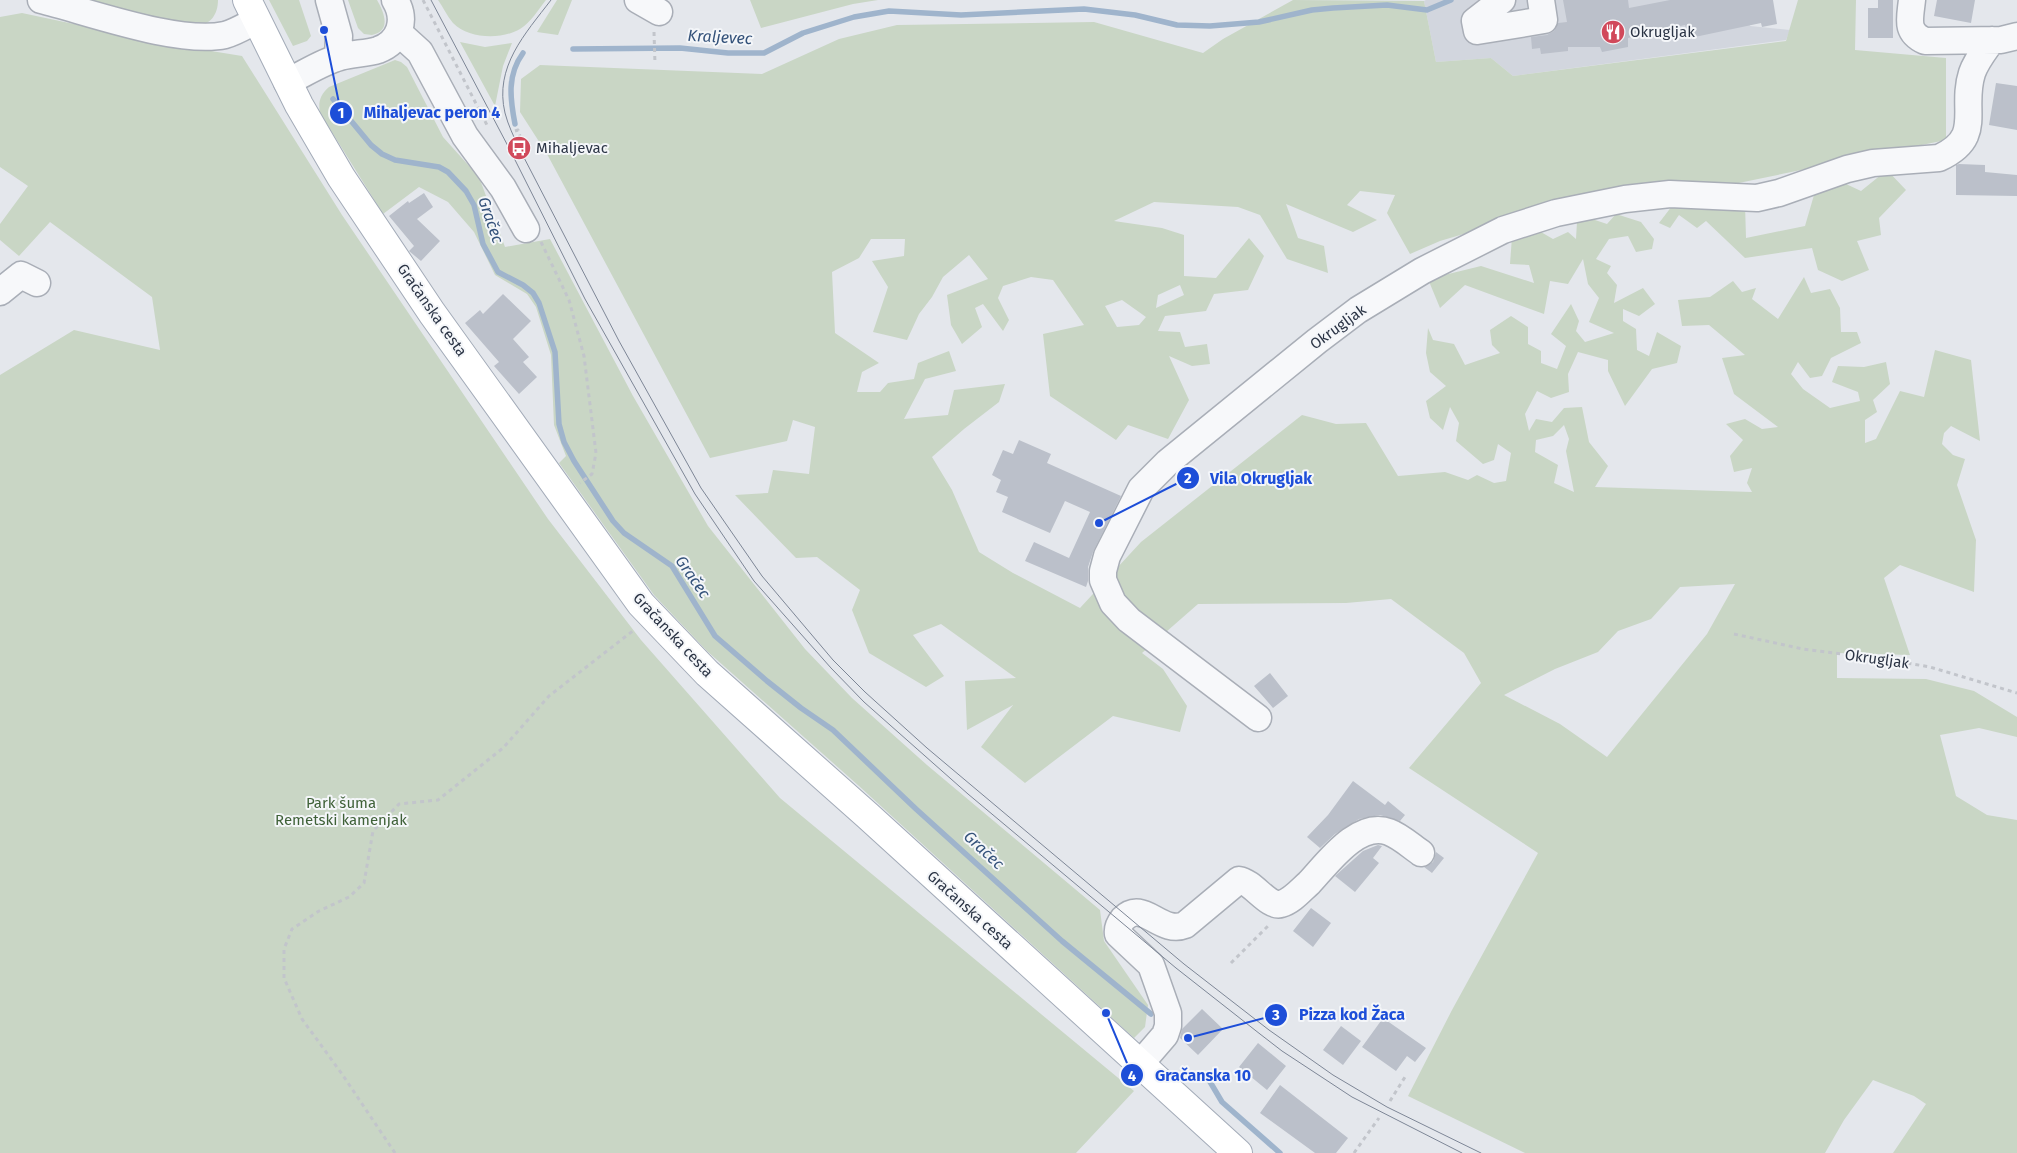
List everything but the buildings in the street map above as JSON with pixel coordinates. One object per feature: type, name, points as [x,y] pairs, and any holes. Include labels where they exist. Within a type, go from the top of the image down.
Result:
[{"type":"main road","name":"Gračanska cesta","points":[[252,10],[287,82],[331,161],[432,313],[641,604],[707,673],[868,816],[1238,1153]]},
{"type":"street","points":[[41,0],[132,25],[185,36],[227,34],[252,10]]},
{"type":"street","points":[[329,0],[339,36],[338,57]]},
{"type":"street","points":[[287,82],[338,57],[376,50],[394,40],[399,33],[402,16],[395,0]]},
{"type":"street","points":[[1502,0],[1475,21],[1476,32],[1544,20],[1541,0]]},
{"type":"street","points":[[1912,0],[1911,32],[1924,42],[2005,38]]},
{"type":"street","points":[[399,33],[408,39],[420,52],[465,136],[503,188],[526,229]]},
{"type":"street","name":"Okrugljak","points":[[1258,718],[1129,620],[1113,603],[1106,590],[1103,580],[1107,556],[1132,504],[1140,489],[1168,462],[1358,310],[1422,271],[1503,230],[1556,213],[1643,197],[1684,194],[1729,198],[1768,196],[1847,169],[1872,163],[1939,158],[1948,154],[1961,144],[1965,136],[1969,121],[1971,74],[1975,64],[2005,38]]},
{"type":"street","points":[[0,292],[21,274],[37,283]]},
{"type":"street","points":[[1140,1064],[1165,1035],[1168,1026],[1168,1013],[1151,965],[1118,934],[1117,929],[1121,922],[1132,912],[1142,913],[1168,926],[1178,928],[1185,925],[1239,880],[1247,882],[1272,903],[1282,904],[1298,894],[1347,844],[1369,830],[1388,831],[1421,853]]},
{"type":"path","points":[[423,0],[488,127]]},
{"type":"path","points":[[651,15],[655,64]]},
{"type":"path","points":[[516,131],[518,130],[520,136]]},
{"type":"path","points":[[526,229],[539,238],[569,300],[584,356],[596,454],[592,474],[579,484]]},
{"type":"path","points":[[395,1153],[342,1074],[302,1019],[284,978],[284,949],[292,929],[319,911],[349,897],[364,883],[373,831],[398,804],[438,800],[503,748],[549,696],[634,630]]},
{"type":"path","name":"Okrugljak","points":[[1734,634],[1803,649],[1930,667],[2017,693]]},
{"type":"path","points":[[1231,963],[1272,922]]},
{"type":"path","points":[[1390,1102],[1405,1077]]},
{"type":"path","points":[[1354,1153],[1379,1118]]},
{"type":"shaded area","points":[[1744,0],[1750,26],[1790,30],[1786,40],[1513,76],[1491,58],[1436,62],[1424,1]]},
{"type":"green space","points":[[80,0],[218,0],[217,10],[213,18],[206,23],[196,26]]},
{"type":"green space","points":[[269,0],[299,0],[311,36],[307,41],[293,46]]},
{"type":"green space","points":[[348,0],[377,0],[385,20],[382,30],[372,35],[364,34],[358,28]]},
{"type":"green space","points":[[438,0],[546,0],[531,19],[520,29],[504,35],[485,36],[468,32],[453,23]]},
{"type":"green space","points":[[557,0],[572,0],[558,35],[537,32]]},
{"type":"green space","points":[[750,0],[878,0],[853,4],[761,28]]},
{"type":"green space","points":[[1293,0],[1424,1],[1436,62],[1491,58],[1513,76],[1786,41],[1798,0],[1856,0],[1855,50],[1946,58],[1946,140],[1724,186],[1585,198],[1440,241],[1410,254],[1387,213],[1395,195],[1360,191],[1347,205],[1377,220],[1353,232],[1286,204],[1298,238],[1324,246],[1328,273],[1287,259],[1260,215],[1238,207],[1154,202],[1114,221],[1162,228],[1184,235],[1184,276],[1216,278],[1249,238],[1264,256],[1248,290],[1214,294],[1206,311],[1165,316],[1158,331],[1180,332],[1185,347],[1207,344],[1210,364],[1192,366],[1169,356],[1189,400],[1168,439],[1128,425],[1116,440],[1050,396],[1043,334],[1084,325],[1053,280],[1031,277],[1003,286],[998,298],[1009,320],[1003,331],[983,304],[975,308],[982,327],[962,344],[951,325],[947,295],[988,279],[969,255],[943,277],[932,297],[919,314],[907,340],[873,332],[888,287],[872,261],[904,256],[905,239],[871,239],[859,258],[832,272],[835,333],[879,363],[862,372],[857,392],[880,392],[888,383],[914,379],[918,363],[949,351],[956,371],[925,379],[904,419],[948,415],[954,390],[1005,384],[999,402],[932,457],[952,490],[979,552],[1013,573],[1080,608],[1141,542],[1302,415],[1336,424],[1366,423],[1398,476],[1445,472],[1468,480],[1477,475],[1494,483],[1506,481],[1511,453],[1498,444],[1494,460],[1483,464],[1456,441],[1459,423],[1450,407],[1443,430],[1430,418],[1426,401],[1446,386],[1430,372],[1426,353],[1428,328],[1433,340],[1454,344],[1465,365],[1500,353],[1492,345],[1490,330],[1511,316],[1528,327],[1528,344],[1541,351],[1541,363],[1557,369],[1566,346],[1551,334],[1571,304],[1579,321],[1576,331],[1585,342],[1614,333],[1589,322],[1599,298],[1588,284],[1583,259],[1568,284],[1550,281],[1544,314],[1465,285],[1440,308],[1428,279],[1481,266],[1534,283],[1529,265],[1510,264],[1512,237],[1534,228],[1553,239],[1568,232],[1576,239],[1577,222],[1589,218],[1607,224],[1616,214],[1641,222],[1654,239],[1652,249],[1636,252],[1628,236],[1609,239],[1596,259],[1611,266],[1607,273],[1617,285],[1614,303],[1643,288],[1655,304],[1639,316],[1623,309],[1623,321],[1636,329],[1637,350],[1649,356],[1657,332],[1681,346],[1677,363],[1652,369],[1625,406],[1608,371],[1608,360],[1578,352],[1568,374],[1569,392],[1551,398],[1537,391],[1525,414],[1529,431],[1536,419],[1552,422],[1564,408],[1582,407],[1589,442],[1608,466],[1595,487],[1752,492],[1747,483],[1752,468],[1734,472],[1730,456],[1743,440],[1726,424],[1745,419],[1762,429],[1778,427],[1734,394],[1722,358],[1745,355],[1709,325],[1682,326],[1678,300],[1710,297],[1733,281],[1742,292],[1756,288],[1752,299],[1778,319],[1804,277],[1811,293],[1830,289],[1840,308],[1841,332],[1857,332],[1861,343],[1831,358],[1822,376],[1810,378],[1798,362],[1791,374],[1803,389],[1830,408],[1860,401],[1858,392],[1832,382],[1838,366],[1864,367],[1886,362],[1890,384],[1873,400],[1877,412],[1865,420],[1865,443],[1876,439],[1900,391],[1924,397],[1935,350],[1971,360],[1980,441],[1951,426],[1944,433],[1942,444],[1953,455],[1965,459],[1957,485],[1976,540],[1974,592],[1900,565],[1884,578],[1910,655],[1837,653],[1837,678],[1926,679],[1974,691],[2017,717],[2017,737],[1979,728],[1940,735],[1956,796],[1987,815],[2017,820],[2017,1153],[1893,1153],[1926,1104],[1914,1096],[1873,1080],[1844,1120],[1825,1153],[1525,1153],[1408,1096],[1452,1010],[1538,853],[1409,768],[1481,683],[1464,653],[1391,599],[1346,603],[1198,604],[1142,653],[1163,669],[1187,706],[1180,732],[1113,716],[1025,783],[981,747],[1013,705],[967,730],[965,681],[1016,678],[941,624],[913,635],[944,676],[926,687],[869,653],[852,610],[860,590],[817,557],[796,558],[735,495],[768,493],[773,470],[809,474],[815,427],[793,420],[787,441],[710,458],[547,154],[520,112],[521,79],[540,65],[762,74],[839,39],[897,25],[1094,22],[1203,53],[1223,39]],"holes":[[[1180,285],[1184,295],[1156,308],[1158,295]],[[1122,300],[1146,317],[1139,325],[1117,327],[1105,306]],[[1564,425],[1569,439],[1566,451],[1574,492],[1554,483],[1558,465],[1535,452],[1536,440],[1553,436]],[[1735,584],[1707,634],[1607,757],[1560,724],[1504,695],[1555,669],[1598,652],[1618,631],[1651,619],[1680,587]]]},
{"type":"green space","name":"Park šuma Remetski kamenjak","points":[[22,13],[168,44],[242,56],[342,215],[548,519],[641,640],[780,798],[1134,1091],[1076,1153],[0,1153],[0,375],[74,330],[160,350],[152,297],[50,222],[19,256],[0,240],[0,224],[28,186],[0,167],[0,17]]},
{"type":"green space","points":[[460,42],[485,47],[512,43],[503,66],[495,106]]},
{"type":"green space","points":[[395,60],[407,67],[443,137],[479,177],[505,247],[550,239],[633,396],[708,526],[805,649],[852,698],[927,765],[1100,910],[1104,941],[1148,1005],[1145,1027],[1134,1038],[859,786],[707,651],[654,595],[559,463],[566,456],[554,425],[551,355],[536,307],[527,294],[495,275],[474,232],[448,202],[419,187],[383,214],[320,113],[320,99],[329,87]]},
{"type":"green space","points":[[1887,170],[1906,190],[1879,218],[1881,235],[1857,241],[1869,270],[1842,281],[1818,270],[1812,248],[1745,258],[1706,221],[1697,228],[1679,215],[1670,228],[1659,223],[1672,206],[1745,204],[1746,238],[1805,226],[1814,195],[1846,184],[1861,191]]},
{"type":"waterway","name":"Kraljevec","points":[[573,49],[680,48],[728,53],[764,53],[803,33],[854,17],[889,11],[961,15],[1084,9],[1135,15],[1177,25],[1210,26],[1259,22],[1312,10],[1333,8],[1387,5],[1427,10],[1451,0]]},
{"type":"waterway","points":[[515,124],[511,96],[512,78],[523,53]]},
{"type":"waterway","name":"Gračec","points":[[333,99],[371,145],[382,154],[395,160],[439,167],[448,172],[466,191],[474,205],[483,244],[498,272],[523,285],[533,293],[539,303],[555,352],[559,424],[564,442],[574,461],[613,521],[624,533],[672,566],[715,636],[767,681],[833,730],[916,809],[1062,941],[1151,1014]]},
{"type":"waterway","name":"Gračec","points":[[1206,1075],[1222,1102],[1280,1153]]},
{"type":"tram line","points":[[431,0],[509,148],[585,299],[695,494],[754,581],[831,668],[864,702],[968,794],[1176,968],[1282,1051],[1352,1097],[1462,1153]]},
{"type":"tram line","points":[[551,0],[522,39],[508,66],[503,96],[508,122],[519,148],[619,341],[701,488],[762,576],[833,660],[865,692],[927,748],[1184,964],[1269,1030],[1333,1075],[1387,1107],[1481,1153]]},
{"type":"place","name":"Mihaljevac peron 4","points":[[324,30]]},
{"type":"place","name":"Okrugljak","points":[[1613,32]]},
{"type":"place","name":"Mihaljevac","points":[[519,148]]},
{"type":"place","name":"Vila Okrugljak","points":[[1099,523]]},
{"type":"place","name":"Gračanska 10","points":[[1106,1013]]},
{"type":"place","name":"Pizza kod Žaca","points":[[1188,1038]]}]
